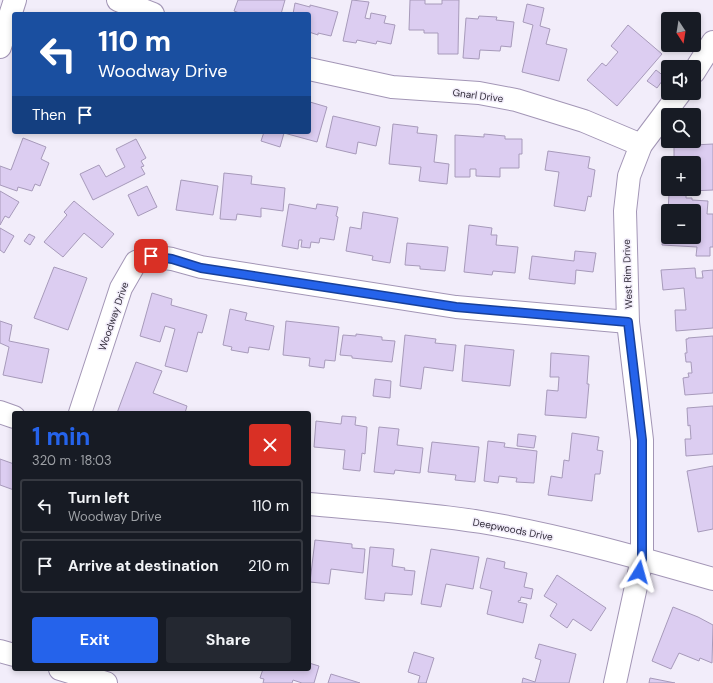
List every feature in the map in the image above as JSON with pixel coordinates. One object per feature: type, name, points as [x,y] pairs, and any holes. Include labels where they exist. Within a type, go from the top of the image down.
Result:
[{"type":"street","points":[[0,47],[15,0]]},
{"type":"street","points":[[118,0],[148,12]]},
{"type":"street","points":[[701,61],[713,42]]},
{"type":"street","name":"Gnarl Drive","points":[[311,69],[392,87],[480,93],[516,100],[584,121],[641,145]]},
{"type":"street","name":"West Rim Drive","points":[[615,683],[642,559],[642,440],[628,322],[625,211],[629,176],[641,145],[675,100]]},
{"type":"street","name":"Woodway Drive","points":[[81,411],[121,288],[136,262],[151,256],[172,259],[201,268],[456,307],[628,322]]},
{"type":"street","points":[[0,412],[12,416]]},
{"type":"street","name":"Deepwoods Drive","points":[[311,504],[479,521],[527,530],[642,559],[713,579]]},
{"type":"street","points":[[0,651],[12,654]]},
{"type":"street","points":[[67,671],[106,683]]},
{"type":"building","points":[[238,0],[285,0],[282,12],[234,11]]},
{"type":"building","points":[[352,0],[369,2],[365,18],[370,19],[371,13],[386,16],[384,23],[395,25],[391,44],[377,41],[376,44],[357,40],[356,43],[343,41]]},
{"type":"building","points":[[410,0],[425,0],[425,4],[442,4],[442,0],[459,0],[458,54],[438,54],[438,33],[424,33],[424,30],[409,30]]},
{"type":"building","points":[[295,3],[338,12],[331,36],[311,33],[311,12],[293,12]]},
{"type":"building","points":[[527,4],[544,8],[540,26],[550,29],[546,44],[567,49],[559,81],[522,72],[533,25],[523,22]]},
{"type":"building","points":[[479,16],[497,17],[496,20],[514,22],[511,47],[501,46],[500,51],[480,50],[479,59],[463,58],[466,18],[478,19]]},
{"type":"building","points":[[628,25],[662,54],[617,106],[587,80],[602,63],[606,66],[618,52],[611,46]]},
{"type":"building","points":[[656,70],[661,74],[661,82],[657,88],[647,81]]},
{"type":"building","points":[[311,102],[327,107],[317,142],[288,134],[311,134]]},
{"type":"building","points":[[333,116],[380,127],[376,146],[358,142],[356,154],[326,147]]},
{"type":"building","points":[[393,124],[418,127],[417,133],[437,135],[434,162],[449,164],[447,184],[419,181],[421,167],[389,164]]},
{"type":"building","points":[[263,134],[284,134],[280,147],[261,141]]},
{"type":"building","points":[[484,134],[505,136],[505,139],[522,139],[522,154],[519,154],[519,168],[500,168],[500,177],[476,176],[476,169],[470,169],[470,177],[455,177],[455,135],[484,137]]},
{"type":"building","points":[[23,138],[46,147],[41,159],[49,163],[40,186],[35,184],[32,191],[18,187],[17,191],[0,185],[0,166],[11,170]]},
{"type":"building","points":[[136,139],[146,158],[141,161],[144,166],[141,167],[145,174],[93,200],[80,174],[99,165],[106,177],[125,167],[116,149]]},
{"type":"building","points":[[713,144],[713,190],[701,191],[701,156],[674,156],[674,148],[701,148],[701,145]]},
{"type":"building","points":[[548,151],[590,157],[588,168],[595,170],[591,197],[588,196],[585,211],[554,206],[559,172],[545,170]]},
{"type":"building","points":[[224,173],[252,176],[251,184],[285,188],[283,211],[261,208],[261,217],[237,214],[236,220],[220,219]]},
{"type":"building","points":[[181,180],[218,186],[213,215],[176,210]]},
{"type":"building","points":[[147,186],[157,207],[138,216],[128,195]]},
{"type":"building","points":[[0,191],[19,202],[9,218],[5,216],[0,225]]},
{"type":"building","points":[[669,196],[686,196],[686,198],[692,198],[692,200],[708,201],[707,214],[713,214],[713,247],[710,247],[710,256],[696,256],[697,247],[662,245],[701,244],[701,204],[668,204]]},
{"type":"building","points":[[74,201],[114,234],[102,248],[84,233],[63,257],[44,242],[67,215],[64,212]]},
{"type":"building","points":[[289,204],[316,209],[317,204],[338,207],[336,216],[338,217],[334,240],[320,238],[319,243],[311,242],[310,248],[301,247],[302,240],[299,240],[298,249],[282,246]]},
{"type":"building","points":[[363,212],[398,218],[390,263],[372,260],[373,256],[346,251],[350,227],[361,229]]},
{"type":"building","points":[[469,225],[492,228],[491,235],[497,235],[496,245],[518,247],[515,273],[493,271],[492,275],[464,272]]},
{"type":"building","points":[[0,228],[14,236],[4,253],[0,250]]},
{"type":"building","points":[[29,234],[35,237],[30,245],[24,241]]},
{"type":"building","points":[[407,243],[448,247],[445,271],[420,269],[420,266],[405,265]]},
{"type":"building","points":[[575,251],[596,253],[593,272],[576,270],[575,284],[529,279],[532,256],[574,261]]},
{"type":"building","points":[[54,267],[87,278],[68,330],[34,318]]},
{"type":"building","points":[[695,268],[696,278],[703,278],[702,271],[713,270],[713,328],[676,331],[675,310],[686,310],[684,288],[663,290],[661,270]]},
{"type":"building","points":[[152,293],[172,299],[171,305],[207,315],[202,333],[198,332],[187,372],[165,366],[175,329],[165,326],[160,342],[140,336]]},
{"type":"building","points":[[230,309],[247,313],[245,320],[274,326],[269,350],[249,347],[248,353],[231,350],[232,347],[223,345]]},
{"type":"building","points":[[0,321],[12,325],[9,341],[49,349],[42,383],[3,375],[9,347],[0,343]]},
{"type":"building","points":[[286,321],[339,327],[335,361],[325,360],[324,368],[309,366],[310,358],[283,355]]},
{"type":"building","points":[[356,334],[382,337],[382,340],[395,341],[392,362],[352,358],[352,356],[340,355],[343,335],[356,336]]},
{"type":"building","points":[[405,335],[436,339],[435,343],[456,345],[453,371],[424,367],[421,389],[400,386]]},
{"type":"building","points":[[713,336],[713,393],[685,395],[683,378],[689,377],[688,373],[692,373],[691,362],[686,362],[686,339]]},
{"type":"building","points":[[465,345],[514,350],[510,386],[462,381]]},
{"type":"building","points":[[551,353],[589,356],[587,384],[589,384],[586,418],[545,415],[547,390],[558,391],[559,377],[550,377]]},
{"type":"building","points":[[136,362],[162,371],[153,393],[187,406],[186,411],[118,411]]},
{"type":"building","points":[[375,379],[391,381],[390,398],[373,396]]},
{"type":"building","points":[[713,406],[713,454],[686,456],[685,439],[691,439],[690,425],[688,426],[687,408]]},
{"type":"building","points":[[342,416],[356,417],[355,425],[367,427],[365,454],[362,453],[360,471],[343,469],[345,450],[314,447],[316,421],[341,424]]},
{"type":"building","points":[[379,427],[399,429],[397,445],[423,448],[420,473],[395,470],[394,474],[374,472]]},
{"type":"building","points":[[572,433],[599,437],[597,450],[603,451],[600,474],[595,474],[592,501],[548,495],[551,476],[562,478],[564,460],[569,461]]},
{"type":"building","points":[[518,434],[536,436],[534,448],[517,446]]},
{"type":"building","points":[[488,441],[505,443],[504,447],[537,451],[534,483],[516,482],[517,478],[499,476],[498,483],[484,481]]},
{"type":"building","points":[[432,442],[479,447],[475,482],[455,480],[456,475],[428,472]]},
{"type":"building","points":[[0,459],[12,463],[12,489],[0,485]]},
{"type":"building","points":[[713,466],[713,529],[698,532],[687,471]]},
{"type":"building","points":[[315,540],[352,544],[352,548],[365,549],[363,573],[331,569],[329,584],[311,582]]},
{"type":"building","points":[[370,547],[394,549],[392,566],[405,568],[404,570],[415,571],[412,595],[385,593],[384,601],[365,599]]},
{"type":"building","points":[[431,549],[479,557],[473,589],[446,584],[441,607],[421,604]]},
{"type":"building","points":[[487,558],[505,562],[504,568],[527,573],[524,587],[533,589],[531,599],[521,597],[520,601],[519,600],[518,602],[527,604],[523,623],[487,614],[492,591],[480,588]]},
{"type":"building","points":[[557,575],[606,608],[591,631],[573,619],[567,628],[550,616],[557,604],[544,596]]},
{"type":"building","points":[[673,607],[713,625],[712,663],[700,658],[699,661],[679,653],[671,669],[652,661]]},
{"type":"building","points":[[539,644],[576,654],[569,683],[522,683],[523,678],[535,682],[541,660],[535,658]]},
{"type":"building","points":[[414,652],[434,658],[426,683],[418,683],[420,676],[408,672]]},
{"type":"building","points":[[311,664],[319,666],[314,683],[302,683],[293,680],[292,683],[263,683],[264,679],[260,678],[262,671],[311,671]]},
{"type":"building","points":[[331,674],[360,683],[328,683]]},
{"type":"building","points":[[650,678],[675,683],[649,683]]},
{"type":"route","points":[[151,256],[172,259],[201,268],[456,307],[628,322],[642,440],[642,559],[639,572]]}]
